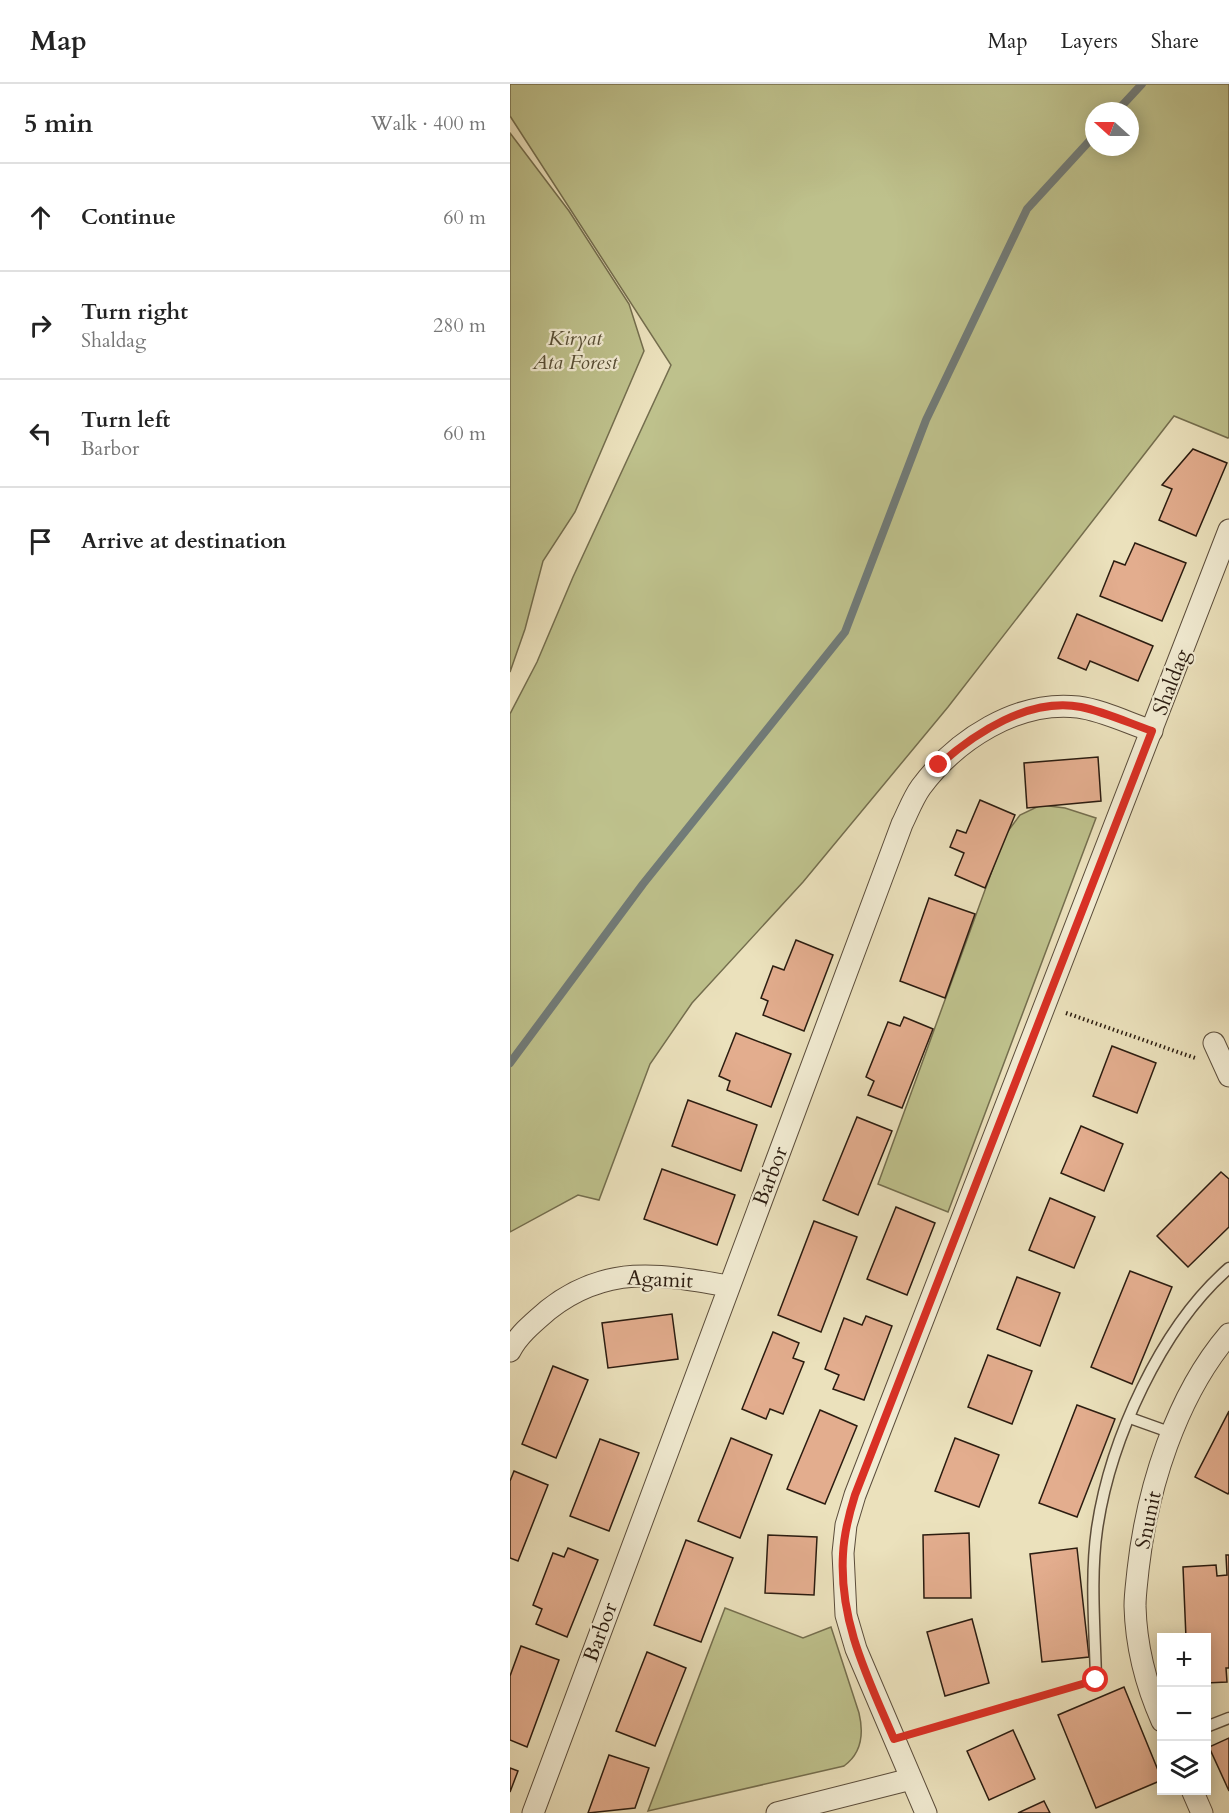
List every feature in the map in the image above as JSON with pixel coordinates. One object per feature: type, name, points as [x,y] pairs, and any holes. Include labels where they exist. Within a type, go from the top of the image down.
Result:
[{"type":"street","name":"Shaldag","points":[[926,1813],[856,1648],[846,1615],[843,1553],[846,1525],[855,1495],[1229,530]]},
{"type":"street","name":"Barbor","points":[[533,1813],[902,824],[919,789],[939,765],[980,732],[1025,712],[1055,706],[1079,707],[1152,731]]},
{"type":"street","points":[[1215,1046],[1229,1076]]},
{"type":"street","name":"Agamit","points":[[510,1351],[533,1322],[560,1300],[615,1277],[671,1275],[728,1286]]},
{"type":"street","name":"Snunit","points":[[1157,1709],[1140,1656],[1135,1605],[1141,1542],[1154,1488],[1172,1433],[1194,1387],[1217,1348],[1229,1334]]},
{"type":"street","points":[[777,1813],[911,1779]]},
{"type":"street","points":[[1194,1795],[1202,1813]]},
{"type":"lane","points":[[1096,1680],[1097,1530],[1108,1476],[1150,1372],[1179,1323],[1213,1282],[1229,1268]]},
{"type":"lane","points":[[1130,1418],[1172,1433]]},
{"type":"lane","points":[[1211,1725],[1229,1718]]},
{"type":"path","points":[[1045,1005],[1195,1058],[1215,1046]]},
{"type":"path","points":[[894,1739],[1096,1680]]},
{"type":"green space","points":[[510,84],[1229,84],[1229,437],[1174,416],[948,707],[803,882],[692,1003],[650,1064],[599,1200],[578,1195],[510,1232],[510,714],[537,662],[573,577],[671,365],[510,116]]},
{"type":"green space","name":"Kiryat Ata Forest","points":[[510,133],[569,211],[629,304],[644,351],[575,512],[543,561],[525,629],[510,672]]},
{"type":"green space","points":[[1041,805],[1065,808],[1096,818],[948,1212],[878,1184],[1005,835],[1020,815]]},
{"type":"green space","points":[[725,1608],[803,1638],[831,1627],[859,1713],[861,1736],[858,1749],[844,1766],[648,1811]]},
{"type":"building","points":[[1193,449],[1227,463],[1196,536],[1159,520],[1172,489],[1162,485]]},
{"type":"building","points":[[1135,543],[1186,563],[1162,621],[1100,596],[1114,561],[1125,565]]},
{"type":"building","points":[[1077,614],[1153,646],[1138,681],[1090,661],[1086,670],[1058,658]]},
{"type":"building","points":[[1098,757],[1101,801],[1027,808],[1024,763]]},
{"type":"building","points":[[980,800],[1015,815],[985,888],[955,875],[964,853],[950,847],[957,830],[966,833]]},
{"type":"building","points":[[929,898],[975,914],[945,998],[900,981]]},
{"type":"building","points":[[796,940],[833,955],[804,1031],[763,1015],[768,1001],[761,998],[773,966],[784,970]]},
{"type":"building","points":[[904,1017],[933,1029],[902,1108],[868,1095],[874,1081],[866,1077],[888,1022],[900,1026]]},
{"type":"building","points":[[736,1033],[791,1054],[771,1107],[727,1090],[730,1081],[719,1076]]},
{"type":"building","points":[[1112,1046],[1156,1063],[1137,1113],[1093,1096]]},
{"type":"building","points":[[688,1100],[757,1125],[741,1171],[672,1146]]},
{"type":"building","points":[[857,1117],[892,1131],[858,1215],[823,1200]]},
{"type":"building","points":[[1081,1126],[1123,1144],[1104,1191],[1061,1173]]},
{"type":"building","points":[[662,1169],[735,1195],[717,1245],[644,1219]]},
{"type":"building","points":[[1221,1172],[1229,1179],[1229,1227],[1188,1267],[1157,1236]]},
{"type":"building","points":[[1050,1198],[1095,1217],[1074,1268],[1029,1250]]},
{"type":"building","points":[[896,1207],[935,1223],[907,1295],[867,1279]]},
{"type":"building","points":[[814,1221],[857,1237],[821,1332],[778,1315]]},
{"type":"building","points":[[1130,1271],[1172,1287],[1132,1384],[1091,1367]]},
{"type":"building","points":[[1017,1277],[1060,1293],[1040,1346],[997,1329]]},
{"type":"building","points":[[672,1314],[678,1359],[608,1368],[602,1323]]},
{"type":"building","points":[[866,1316],[892,1326],[864,1400],[833,1389],[839,1375],[825,1369],[844,1318],[862,1325]]},
{"type":"building","points":[[773,1332],[799,1343],[793,1358],[804,1362],[783,1414],[770,1409],[766,1419],[742,1409]]},
{"type":"building","points":[[988,1355],[1032,1371],[1012,1424],[968,1407]]},
{"type":"building","points":[[553,1366],[588,1380],[556,1458],[522,1444]]},
{"type":"building","points":[[1077,1405],[1115,1419],[1077,1517],[1039,1503]]},
{"type":"building","points":[[820,1410],[857,1426],[825,1504],[787,1489]]},
{"type":"building","points":[[1229,1411],[1229,1492],[1228,1494],[1195,1477]]},
{"type":"building","points":[[731,1438],[772,1455],[740,1538],[698,1521]]},
{"type":"building","points":[[955,1438],[999,1455],[979,1507],[935,1491]]},
{"type":"building","points":[[600,1439],[639,1453],[609,1531],[570,1516]]},
{"type":"building","points":[[514,1471],[548,1485],[518,1561],[510,1558],[510,1481]]},
{"type":"building","points":[[969,1533],[971,1598],[924,1598],[923,1535]]},
{"type":"building","points":[[768,1535],[817,1537],[814,1595],[765,1593]]},
{"type":"building","points":[[686,1540],[733,1558],[701,1642],[654,1625]]},
{"type":"building","points":[[568,1548],[598,1560],[567,1637],[536,1624],[542,1609],[533,1605],[553,1553],[564,1557]]},
{"type":"building","points":[[1077,1548],[1089,1657],[1042,1662],[1030,1554]]},
{"type":"building","points":[[1226,1555],[1229,1555],[1229,1668],[1226,1668],[1227,1682],[1211,1683],[1211,1633],[1186,1633],[1183,1567],[1216,1565],[1217,1576],[1227,1575]]},
{"type":"building","points":[[972,1619],[989,1683],[945,1696],[927,1632]]},
{"type":"building","points":[[521,1646],[559,1660],[527,1747],[510,1740],[510,1676]]},
{"type":"building","points":[[647,1652],[686,1668],[655,1746],[616,1731]]},
{"type":"building","points":[[1124,1687],[1157,1768],[1157,1782],[1096,1808],[1058,1715]]},
{"type":"building","points":[[1013,1730],[1035,1779],[989,1800],[967,1751]]},
{"type":"building","points":[[1229,1738],[1229,1791],[1211,1751],[1211,1746]]},
{"type":"building","points":[[609,1755],[649,1768],[635,1808],[588,1813]]},
{"type":"building","points":[[510,1768],[518,1771],[510,1792]]},
{"type":"building","points":[[1044,1801],[1050,1813],[1018,1813]]},
{"type":"waterway","points":[[1125,102],[1142,84]]},
{"type":"waterway","points":[[510,1063],[643,884],[845,632],[926,420],[1027,209],[1085,146]]},
{"type":"route","points":[[939,765],[980,732],[1025,712],[1055,706],[1079,707],[1152,731],[855,1495],[846,1525],[843,1553],[846,1615],[856,1648],[894,1739],[1096,1680]]}]
